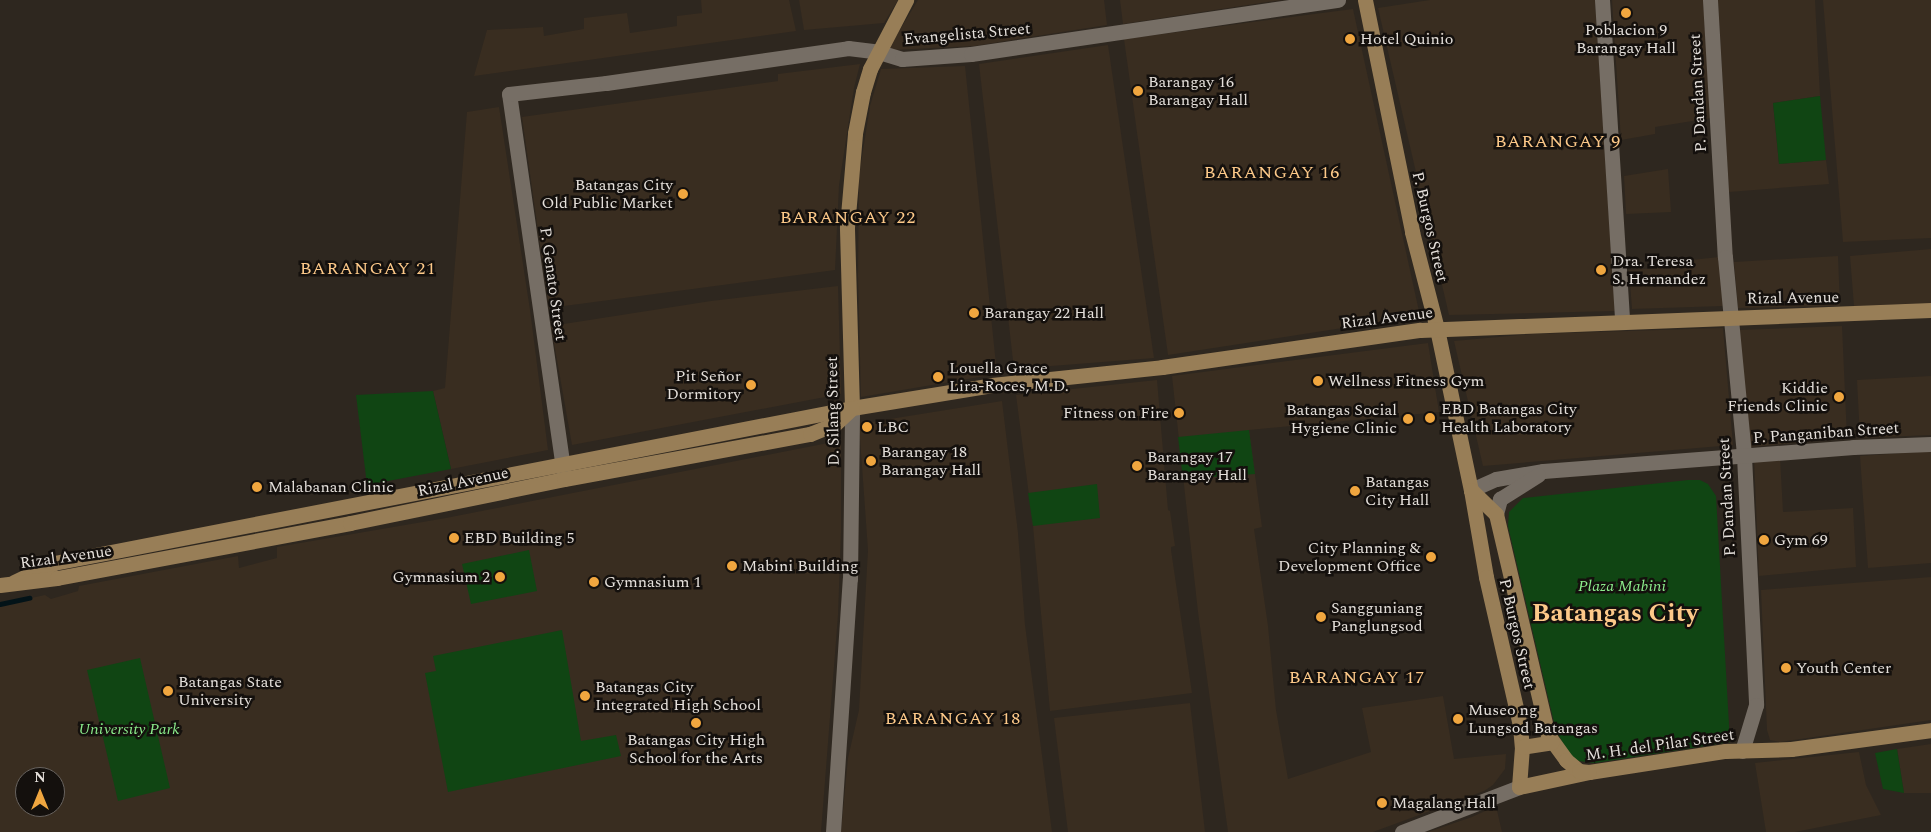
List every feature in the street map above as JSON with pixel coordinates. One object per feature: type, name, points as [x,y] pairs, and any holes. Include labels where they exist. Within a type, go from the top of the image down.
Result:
[{"type":"main road","name":"D. Silang Street","points":[[852,408],[847,227],[849,186],[863,92],[879,52],[906,0]]},
{"type":"main road","name":"P. Burgos Street","points":[[1365,0],[1412,232],[1436,329],[1470,490],[1486,577],[1520,726],[1522,747],[1519,786]]},
{"type":"main road","name":"Rizal Avenue","points":[[7,583],[54,563],[562,463],[852,408],[992,385],[1162,367],[1436,329],[1931,310]]},
{"type":"main road","name":"Rizal Avenue","points":[[7,583],[57,578],[350,523],[564,479],[810,434],[835,424],[852,408]]},
{"type":"main road","points":[[1470,490],[1496,514]]},
{"type":"main road","name":"P. Burgos Street","points":[[1496,514],[1543,721],[1552,742],[1571,764],[1579,771],[1588,772]]},
{"type":"main road","name":"M. H. del Pilar Street","points":[[1519,786],[1588,772],[1725,751],[1791,749],[1931,730]]},
{"type":"main road","points":[[1522,747],[1552,742]]},
{"type":"street","name":"Evangelista Street","points":[[509,94],[606,83],[848,48],[879,52],[902,60],[971,54],[1338,0]]},
{"type":"street","points":[[1602,0],[1622,322]]},
{"type":"street","name":"P. Dandan Street","points":[[1710,0],[1730,317],[1744,456],[1756,705],[1742,751]]},
{"type":"street","name":"P. Genato Street","points":[[509,94],[564,479]]},
{"type":"street","name":"D. Silang Street","points":[[833,832],[850,579],[852,408]]},
{"type":"street","name":"P. Panganiban Street","points":[[1470,490],[1496,479],[1543,471],[1931,444]]},
{"type":"street","name":"P. Panganiban Street","points":[[1496,514],[1500,499],[1543,471]]},
{"type":"street","name":"M. H. del Pilar Street","points":[[1402,832],[1519,786]]},
{"type":"shaded area","points":[[701,0],[789,0],[796,31],[474,76],[487,30],[543,27],[544,36],[584,29],[584,18],[627,13],[630,33],[677,26],[677,16],[702,13]]},
{"type":"shaded area","points":[[799,0],[898,0],[884,23],[804,30]]},
{"type":"shaded area","points":[[918,0],[1104,0],[1107,25],[974,46],[892,50],[890,46]]},
{"type":"shaded area","points":[[1120,0],[1281,0],[1123,24]]},
{"type":"shaded area","points":[[1430,0],[1595,0],[1615,311],[1449,315],[1378,8]]},
{"type":"shaded area","points":[[1612,0],[1703,0],[1711,118],[1655,127],[1655,134],[1621,140]]},
{"type":"shaded area","points":[[1718,0],[1815,0],[1820,96],[1773,103],[1779,164],[1826,160],[1829,184],[1729,192]]},
{"type":"shaded area","points":[[1823,0],[1931,0],[1931,238],[1843,242]]},
{"type":"shaded area","points":[[1353,9],[1420,316],[1168,355],[1124,39]]},
{"type":"shaded area","points":[[1108,45],[1154,358],[1014,369],[979,64]]},
{"type":"shaded area","name":"Batangas City Old Public Market","points":[[860,64],[854,88],[839,185],[835,270],[549,308],[522,117],[778,81],[778,74]]},
{"type":"shaded area","points":[[965,66],[997,374],[861,397],[858,276],[859,176],[870,106],[881,69]]},
{"type":"shaded area","points":[[499,107],[530,310],[548,450],[451,469],[433,391],[445,388],[467,112]]},
{"type":"shaded area","points":[[1668,169],[1671,212],[1626,214],[1624,176]]},
{"type":"shaded area","points":[[1931,249],[1931,303],[1854,306],[1850,256]]},
{"type":"shaded area","points":[[1838,256],[1840,306],[1738,308],[1734,262]]},
{"type":"shaded area","points":[[1719,257],[1723,306],[1632,309],[1629,270],[1673,267],[1673,262]]},
{"type":"shaded area","points":[[838,286],[841,394],[572,445],[551,326],[711,301]]},
{"type":"shaded area","points":[[1842,326],[1847,438],[1750,447],[1739,330]]},
{"type":"shaded area","points":[[1723,328],[1733,445],[1483,466],[1454,341],[1532,334]]},
{"type":"shaded area","points":[[1428,343],[1439,412],[1249,430],[1262,527],[1254,529],[1268,626],[1276,710],[1288,779],[1371,752],[1362,708],[1443,696],[1454,759],[1506,754],[1505,769],[1493,785],[1484,791],[1373,832],[1228,832],[1198,612],[1172,376]]},
{"type":"shaded area","points":[[1931,376],[1931,435],[1860,438],[1857,380]]},
{"type":"shaded area","points":[[1157,380],[1168,510],[1170,511],[1175,546],[1171,547],[1171,550],[1192,693],[1050,711],[1033,526],[1016,395]]},
{"type":"shaded area","points":[[1002,401],[1018,533],[1025,625],[1052,832],[841,832],[848,758],[859,710],[868,550],[859,424]]},
{"type":"shaded area","name":"Batangas City Integrated High School","points":[[833,442],[841,444],[841,532],[838,615],[821,832],[0,832],[0,605],[45,595],[51,599],[78,591],[79,586],[238,556],[239,568],[277,558],[277,547],[446,518]]},
{"type":"shaded area","points":[[1931,451],[1931,563],[1868,568],[1860,456]]},
{"type":"shaded area","points":[[1780,457],[1783,512],[1853,508],[1856,567],[1759,576],[1754,458]]},
{"type":"shaded area","points":[[1931,577],[1931,720],[1780,742],[1770,740],[1767,730],[1761,590]]},
{"type":"shaded area","points":[[1190,703],[1205,832],[1068,832],[1054,718]]},
{"type":"shaded area","points":[[1931,744],[1931,793],[1904,793],[1897,749]]},
{"type":"shaded area","points":[[1859,752],[1866,785],[1881,815],[1795,832],[1766,832],[1755,763]]},
{"type":"shaded area","points":[[1496,806],[1502,832],[1428,832],[1472,817]]},
{"type":"green space","points":[[1820,96],[1826,160],[1779,164],[1773,103]]},
{"type":"green space","points":[[433,391],[451,469],[367,485],[356,395]]},
{"type":"green space","points":[[1249,430],[1255,474],[1183,479],[1178,437]]},
{"type":"green space","name":"Plaza Mabini","points":[[1700,480],[1708,484],[1716,496],[1730,742],[1595,763],[1579,761],[1572,758],[1556,731],[1508,526],[1509,512],[1523,498]]},
{"type":"green space","points":[[1097,484],[1100,518],[1033,526],[1028,493]]},
{"type":"green space","name":"Gymnasium 2","points":[[529,550],[537,591],[471,604],[462,564]]},
{"type":"green space","points":[[562,630],[581,741],[616,735],[621,756],[448,792],[425,673],[436,671],[433,656]]},
{"type":"green space","name":"University Park","points":[[140,658],[170,788],[118,801],[87,670]]},
{"type":"green space","points":[[1897,749],[1904,793],[1883,789],[1875,753]]},
{"type":"waterway","points":[[0,604],[29,598]]},
{"type":"place","name":"Poblacion 9 Barangay Hall","points":[[1626,13]]},
{"type":"place","name":"Hotel Quinio","points":[[1350,39]]},
{"type":"place","name":"Barangay 16 Barangay Hall","points":[[1138,91]]},
{"type":"place","name":"Batangas City Old Public Market","points":[[683,194]]},
{"type":"place","name":"Dra. Teresa S. Hernandez","points":[[1601,270]]},
{"type":"place","name":"Barangay 22 Hall","points":[[974,313]]},
{"type":"place","name":"Louella Grace Lira-Roces, M.D.","points":[[938,377]]},
{"type":"place","name":"Wellness Fitness Gym","points":[[1318,381]]},
{"type":"place","name":"Pit Señor Dormitory","points":[[751,385]]},
{"type":"place","name":"Kiddie Friends Clinic","points":[[1839,397]]},
{"type":"place","name":"Fitness on Fire","points":[[1179,413]]},
{"type":"place","name":"EBD Batangas City Health Laboratory","points":[[1430,418]]},
{"type":"place","name":"Batangas Social Hygiene Clinic","points":[[1408,419]]},
{"type":"place","name":"LBC","points":[[867,427]]},
{"type":"place","name":"Barangay 18 Barangay Hall","points":[[871,461]]},
{"type":"place","name":"Barangay 17 Barangay Hall","points":[[1137,466]]},
{"type":"place","name":"Malabanan Clinic","points":[[257,487]]},
{"type":"place","name":"Batangas City Hall","points":[[1355,491]]},
{"type":"place","name":"EBD Building 5","points":[[454,538]]},
{"type":"place","name":"Gym 69","points":[[1764,540]]},
{"type":"place","name":"City Planning & Development Office","points":[[1431,557]]},
{"type":"place","name":"Mabini Building","points":[[732,566]]},
{"type":"place","name":"Gymnasium 2","points":[[500,577]]},
{"type":"place","name":"Gymnasium 1","points":[[594,582]]},
{"type":"place","name":"Sangguniang Panglungsod","points":[[1321,617]]},
{"type":"place","name":"Youth Center","points":[[1786,668]]},
{"type":"place","name":"Batangas State University","points":[[168,691]]},
{"type":"place","name":"Batangas City Integrated High School","points":[[585,696]]},
{"type":"place","name":"Museo ng Lungsod Batangas","points":[[1458,719]]},
{"type":"place","name":"Batangas City High School for the Arts","points":[[696,723]]},
{"type":"place","name":"Magalang Hall","points":[[1382,803]]},
{"type":"district","name":"BARANGAY 9","points":[[1558,142]]},
{"type":"district","name":"BARANGAY 16","points":[[1272,173]]},
{"type":"district","name":"BARANGAY 22","points":[[848,218]]},
{"type":"district","name":"BARANGAY 21","points":[[368,269]]},
{"type":"district","name":"Batangas City","points":[[1615,614]]},
{"type":"district","name":"BARANGAY 17","points":[[1357,678]]},
{"type":"district","name":"BARANGAY 18","points":[[953,719]]}]
